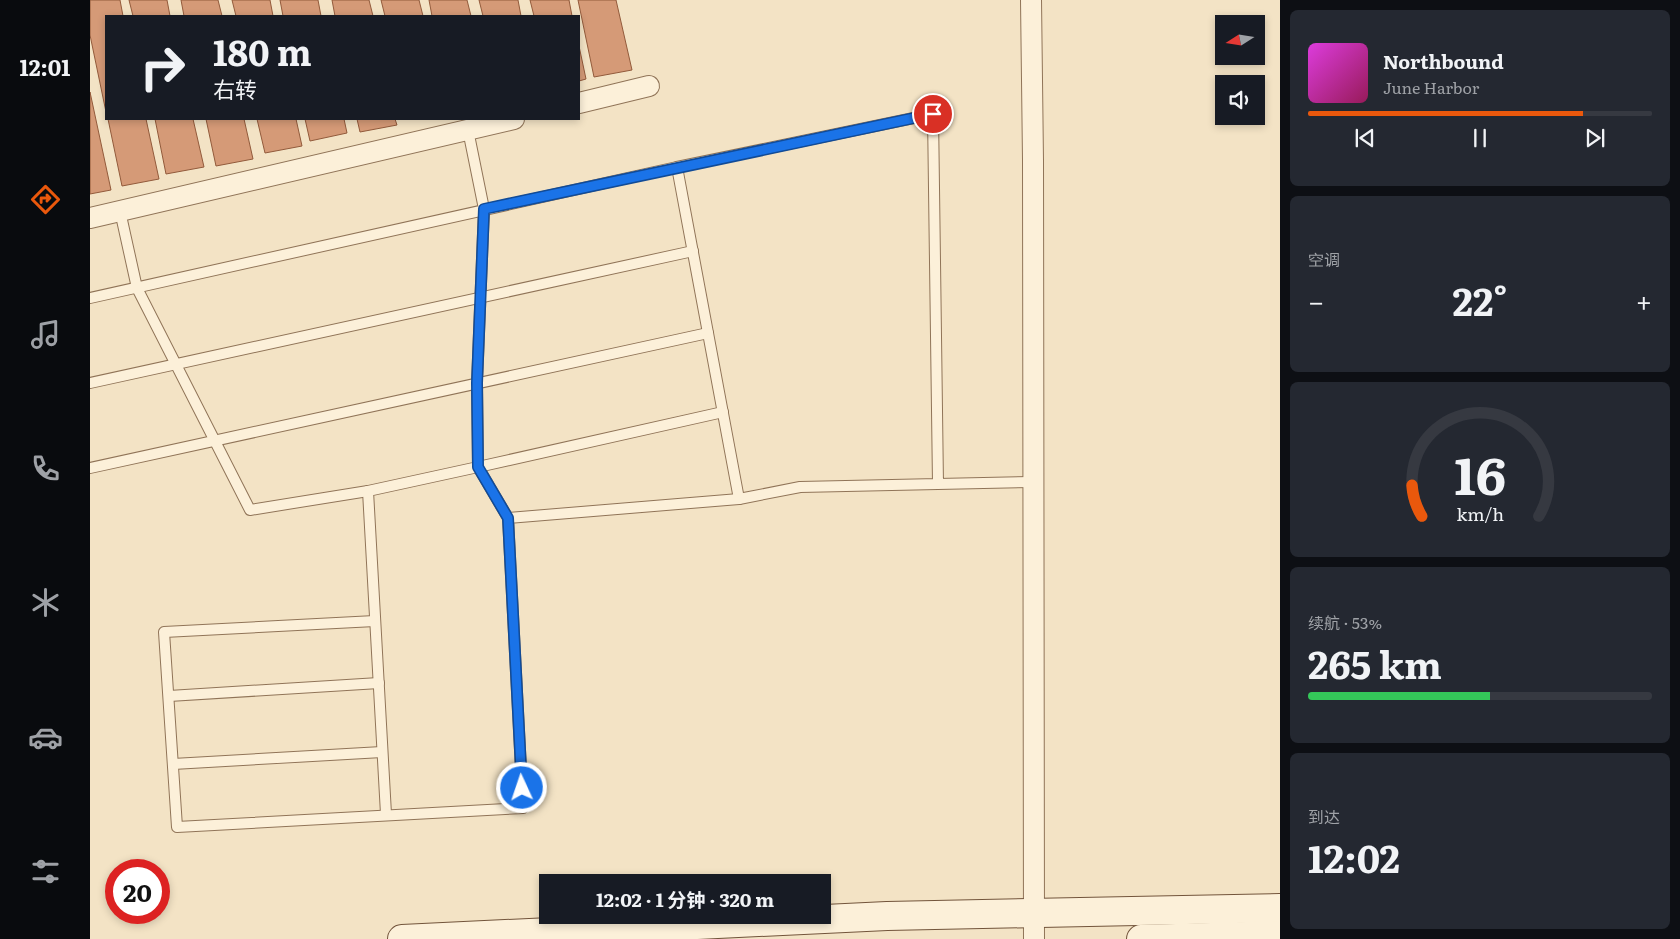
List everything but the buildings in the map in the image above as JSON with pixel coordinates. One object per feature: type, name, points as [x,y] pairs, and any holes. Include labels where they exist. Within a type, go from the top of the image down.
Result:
[{"type":"main road","points":[[402,939],[877,916],[1034,926],[1280,908]]},
{"type":"main road","points":[[1141,939],[1280,935]]},
{"type":"street","points":[[1031,0],[1034,926]]},
{"type":"street","points":[[580,103],[649,86]]},
{"type":"street","points":[[90,218],[510,120]]},
{"type":"lane","points":[[90,298],[484,209],[933,114],[938,484]]},
{"type":"lane","points":[[375,620],[164,632],[177,827],[386,814],[523,808],[508,518],[478,467],[477,383],[484,209],[468,130]]},
{"type":"lane","points":[[677,167],[739,498]]},
{"type":"lane","points":[[120,211],[137,288],[250,510],[368,491],[723,412]]},
{"type":"lane","points":[[90,383],[693,251]]},
{"type":"lane","points":[[90,468],[708,333]]},
{"type":"lane","points":[[508,518],[739,498],[800,487],[1033,482]]},
{"type":"lane","points":[[368,491],[386,814]]},
{"type":"lane","points":[[168,696],[378,683]]},
{"type":"lane","points":[[173,764],[382,752]]},
{"type":"route","points":[[522,788],[508,518],[478,467],[477,383],[484,209],[933,114]]}]
